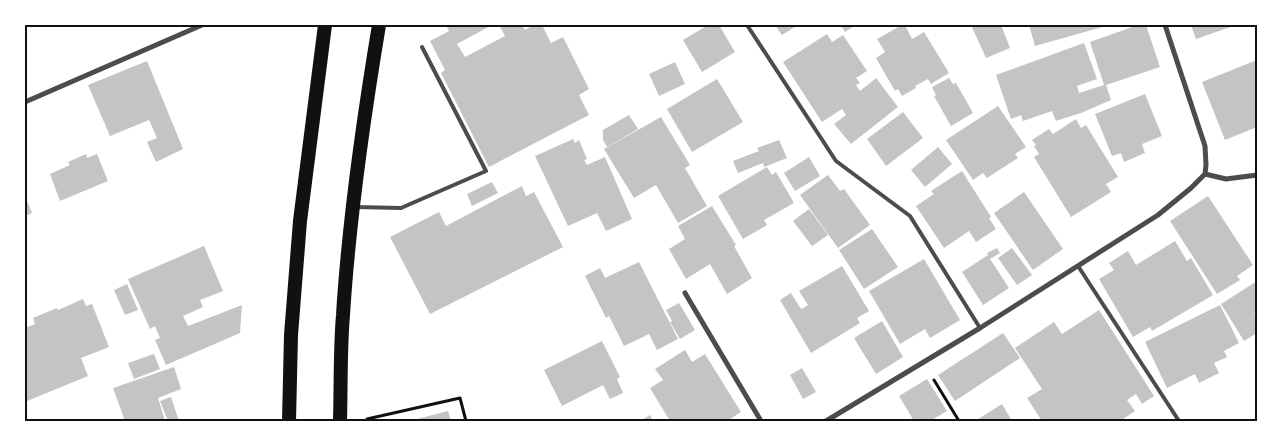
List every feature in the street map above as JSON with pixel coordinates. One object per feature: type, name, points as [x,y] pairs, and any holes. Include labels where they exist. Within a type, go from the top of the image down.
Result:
[{"type":"highway","points":[[289,421],[291,335],[300,221],[325,25]]},
{"type":"highway","points":[[340,421],[342,316],[352,207],[368,88],[379,25]]},
{"type":"street","points":[[25,102],[202,25]]},
{"type":"street","points":[[826,421],[980,328],[1158,215],[1205,174],[1205,146],[1165,25]]},
{"type":"street","points":[[1205,174],[1226,180],[1257,175]]},
{"type":"street","points":[[685,293],[761,421]]},
{"type":"lane","points":[[747,25],[836,161],[910,216],[980,328]]},
{"type":"lane","points":[[352,207],[401,208],[486,171],[422,47]]},
{"type":"lane","points":[[1078,266],[1179,421]]},
{"type":"path","points":[[923,362],[958,421]]},
{"type":"path","points":[[366,419],[460,398],[466,421]]},
{"type":"building","points":[[446,25],[492,25],[457,44],[465,57],[505,36],[499,25],[522,25],[525,30],[534,25],[542,25],[551,43],[563,37],[589,89],[579,95],[589,115],[489,167],[441,73],[445,70],[430,41],[449,31]]},
{"type":"building","points":[[708,25],[719,25],[735,52],[702,72],[683,40]]},
{"type":"building","points":[[775,25],[798,25],[782,35]]},
{"type":"building","points":[[841,25],[856,25],[845,32]]},
{"type":"building","points":[[905,25],[912,39],[924,32],[949,73],[931,84],[928,79],[902,96],[898,89],[895,91],[876,58],[885,52],[877,39]]},
{"type":"building","points":[[971,25],[1001,25],[1010,48],[986,58]]},
{"type":"building","points":[[1029,25],[1106,25],[1106,26],[1035,46]]},
{"type":"building","points":[[1138,25],[1146,25],[1160,67],[1106,85],[1111,100],[1081,113],[1056,121],[1052,111],[1023,121],[1021,115],[1011,119],[996,75],[1084,43],[1097,79],[1077,86],[1079,93],[1104,85],[1090,42]]},
{"type":"building","points":[[1191,25],[1236,25],[1196,39]]},
{"type":"building","points":[[827,34],[832,42],[843,35],[867,71],[856,78],[860,83],[856,85],[860,91],[876,78],[898,107],[851,144],[834,124],[846,115],[842,109],[822,122],[783,62]]},
{"type":"building","points":[[1257,60],[1257,127],[1225,140],[1202,82]]},
{"type":"building","points":[[147,61],[183,149],[156,162],[147,142],[157,138],[149,120],[110,136],[88,85]]},
{"type":"building","points":[[675,62],[685,84],[659,96],[649,74]]},
{"type":"building","points":[[949,78],[953,84],[956,83],[973,113],[951,126],[934,96],[936,95],[932,87]]},
{"type":"building","points":[[717,79],[743,122],[692,152],[667,109]]},
{"type":"building","points":[[1145,94],[1162,136],[1142,144],[1145,153],[1124,162],[1121,153],[1112,156],[1095,114]]},
{"type":"building","points":[[998,106],[1026,147],[1015,154],[1018,158],[987,178],[983,173],[973,180],[946,140]]},
{"type":"building","points":[[903,112],[923,138],[886,166],[867,139]]},
{"type":"building","points":[[629,115],[638,129],[607,147],[603,140],[603,130]]},
{"type":"building","points":[[661,117],[690,165],[685,168],[707,206],[678,223],[656,185],[634,198],[604,149]]},
{"type":"building","points":[[1076,119],[1081,128],[1086,125],[1118,177],[1106,184],[1111,192],[1071,217],[1034,157],[1039,154],[1032,140],[1049,129],[1053,134]]},
{"type":"building","points":[[573,139],[575,143],[579,140],[587,159],[584,160],[587,165],[605,157],[632,219],[606,231],[597,213],[568,226],[535,156]]},
{"type":"building","points":[[779,140],[787,158],[764,167],[763,163],[738,173],[733,161],[759,151],[757,148]]},
{"type":"building","points":[[938,147],[952,164],[925,187],[911,170]]},
{"type":"building","points":[[86,154],[87,158],[97,154],[108,181],[60,201],[50,174],[70,165],[68,162]]},
{"type":"building","points":[[809,157],[820,176],[795,191],[784,173]]},
{"type":"building","points":[[767,167],[772,175],[776,172],[794,203],[764,220],[767,225],[743,239],[718,196]]},
{"type":"building","points":[[962,171],[991,217],[989,218],[996,229],[976,242],[969,231],[944,248],[916,206],[934,194],[931,191]]},
{"type":"building","points":[[828,175],[840,191],[844,189],[870,225],[838,248],[800,195]]},
{"type":"building","points":[[492,182],[498,193],[472,206],[467,194]]},
{"type":"building","points":[[522,186],[526,196],[534,192],[563,247],[430,314],[390,237],[439,212],[446,226]]},
{"type":"building","points":[[1024,192],[1063,249],[1033,270],[994,213]]},
{"type":"building","points":[[25,196],[32,213],[25,216]]},
{"type":"building","points":[[1208,196],[1253,265],[1237,276],[1240,280],[1217,294],[1170,221]]},
{"type":"building","points":[[712,206],[736,245],[734,246],[752,278],[727,294],[710,264],[686,279],[669,249],[685,239],[678,226]]},
{"type":"building","points":[[809,209],[828,235],[812,246],[793,221]]},
{"type":"building","points":[[872,229],[898,267],[864,289],[839,250]]},
{"type":"building","points":[[1175,241],[1187,261],[1191,258],[1213,295],[1152,331],[1150,327],[1133,337],[1099,279],[1114,270],[1109,263],[1128,251],[1136,265]]},
{"type":"building","points":[[204,246],[223,291],[200,300],[203,307],[183,316],[188,326],[242,305],[240,333],[166,365],[155,340],[160,338],[155,326],[150,329],[128,279]]},
{"type":"building","points":[[997,248],[1000,253],[990,259],[1009,288],[983,305],[962,272],[988,255],[987,253]]},
{"type":"building","points":[[1012,248],[1032,275],[1017,285],[998,258]]},
{"type":"building","points":[[924,259],[960,320],[930,338],[925,329],[900,344],[869,291]]},
{"type":"building","points":[[639,262],[678,339],[657,350],[649,334],[624,346],[609,316],[606,318],[585,276],[600,268],[605,278]]},
{"type":"building","points":[[842,266],[869,311],[857,318],[860,323],[811,353],[780,300],[791,293],[801,309],[805,307],[808,305],[799,291]]},
{"type":"building","points":[[1257,281],[1257,312],[1254,314],[1257,318],[1257,333],[1244,341],[1221,304]]},
{"type":"building","points":[[127,284],[138,310],[125,315],[114,290]]},
{"type":"building","points":[[83,299],[86,306],[92,304],[109,347],[81,358],[88,376],[27,401],[25,396],[25,328],[35,324],[33,318]]},
{"type":"building","points":[[679,303],[695,330],[680,339],[670,322],[672,321],[666,310]]},
{"type":"building","points":[[1220,305],[1239,343],[1224,351],[1227,357],[1214,363],[1219,373],[1199,383],[1195,374],[1167,388],[1145,342]]},
{"type":"building","points":[[1099,310],[1154,396],[1142,404],[1136,394],[1127,400],[1135,411],[1120,421],[1042,421],[1027,398],[1042,389],[1015,348],[1054,322],[1062,334]]},
{"type":"building","points":[[882,321],[903,357],[876,374],[854,338]]},
{"type":"building","points":[[1003,333],[1020,358],[955,401],[938,375]]},
{"type":"building","points":[[602,341],[620,377],[617,379],[623,393],[610,399],[603,385],[562,406],[544,370]]},
{"type":"building","points":[[685,350],[692,362],[705,354],[741,412],[727,421],[670,421],[650,388],[663,380],[655,369]]},
{"type":"building","points":[[154,354],[160,369],[134,379],[128,363]]},
{"type":"building","points":[[174,367],[181,389],[158,398],[165,421],[125,421],[113,388]]},
{"type":"building","points":[[802,368],[816,392],[803,399],[790,375]]},
{"type":"building","points":[[927,379],[947,411],[930,421],[914,421],[899,396]]},
{"type":"building","points":[[171,397],[179,421],[168,421],[160,401]]},
{"type":"building","points":[[1002,404],[1012,421],[975,421]]},
{"type":"building","points":[[448,411],[451,421],[413,421],[413,420]]},
{"type":"building","points":[[650,415],[653,421],[640,421]]}]
